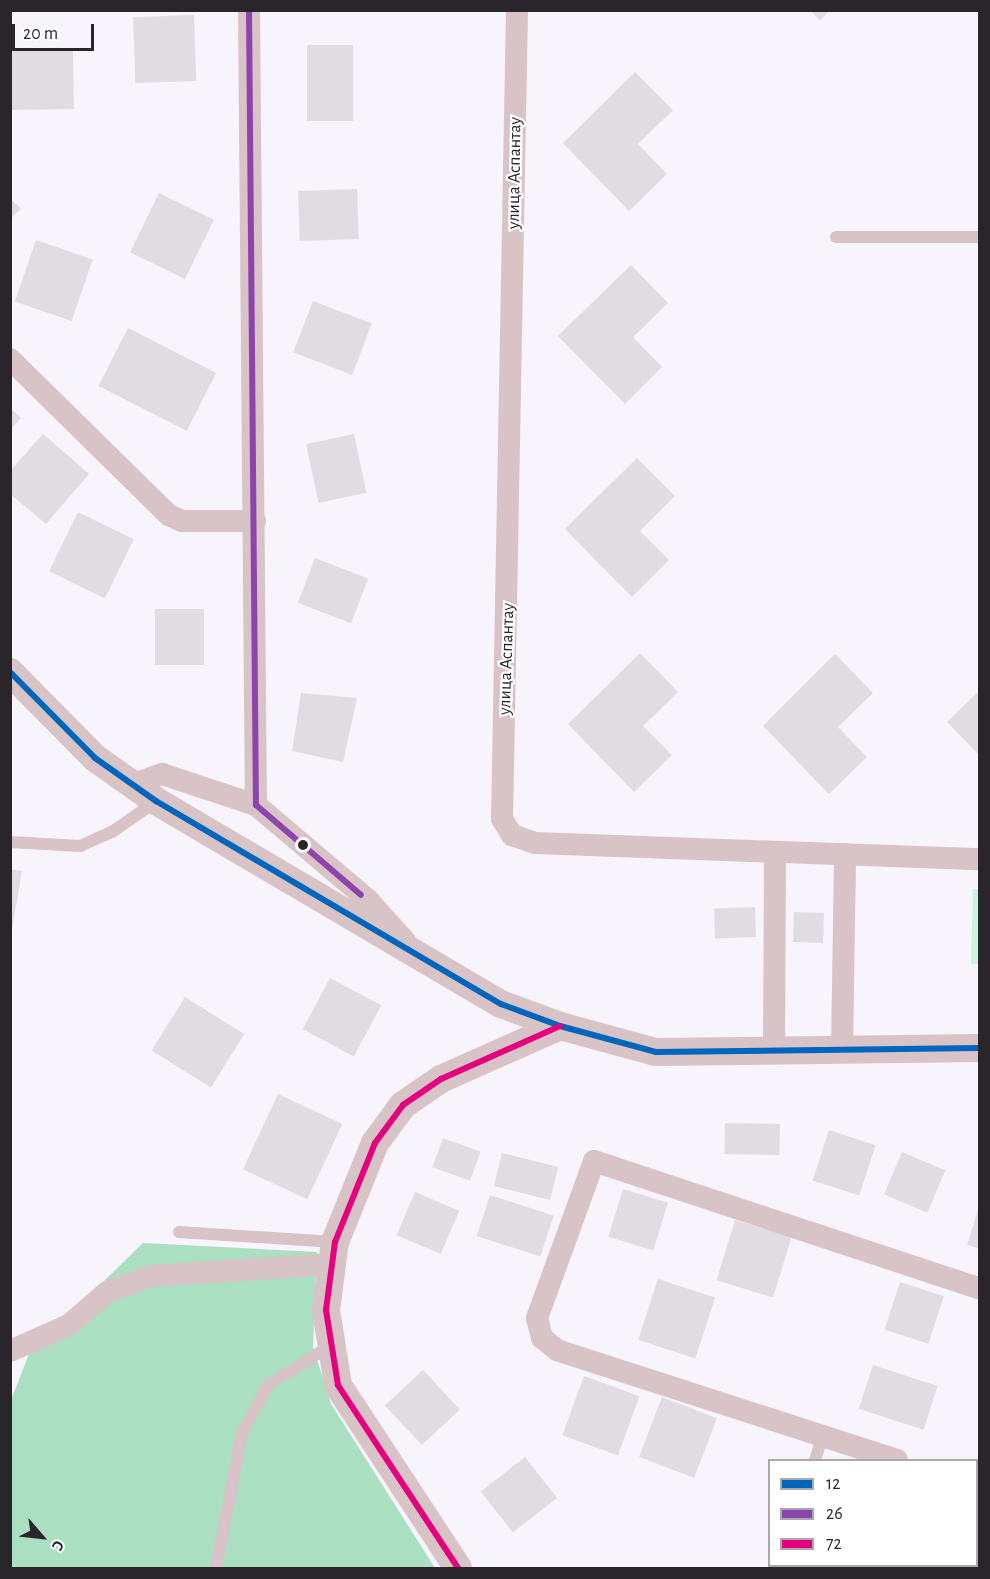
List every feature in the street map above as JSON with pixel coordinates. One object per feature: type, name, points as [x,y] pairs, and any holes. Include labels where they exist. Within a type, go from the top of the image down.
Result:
[{"type":"street","points":[[249,10],[256,805]]},
{"type":"street","name":"улица Аспантау","points":[[517,10],[502,819],[512,835],[535,843],[980,859]]},
{"type":"street","points":[[10,359],[170,515],[182,521],[255,521]]},
{"type":"street","points":[[10,672],[95,758],[145,793],[411,948],[501,1004],[560,1026],[657,1052],[980,1048]]},
{"type":"street","points":[[145,793],[162,774],[256,805],[369,901],[411,948]]},
{"type":"street","points":[[774,1051],[775,853]]},
{"type":"street","points":[[842,1050],[845,854]]},
{"type":"street","points":[[458,1569],[354,1414],[338,1384],[328,1347],[326,1310],[334,1253],[375,1143],[403,1105],[441,1079],[560,1026]]},
{"type":"street","points":[[891,1459],[557,1350],[542,1338],[537,1318],[594,1161],[980,1289]]},
{"type":"street","points":[[10,1350],[69,1325],[107,1292],[151,1276],[334,1253]]},
{"type":"lane","points":[[836,237],[980,237]]},
{"type":"lane","points":[[10,842],[80,846],[112,832],[145,793]]},
{"type":"lane","points":[[179,1232],[334,1253]]},
{"type":"lane","points":[[216,1569],[242,1433],[268,1385],[328,1347]]},
{"type":"lane","points":[[816,1459],[823,1436]]},
{"type":"green space","points":[[973,889],[979,889],[979,964],[971,964]]},
{"type":"green space","points":[[143,1243],[317,1252],[313,1347],[331,1404],[435,1568],[11,1568],[11,1400],[29,1354]]},
{"type":"building","points":[[810,10],[830,10],[820,21]]},
{"type":"building","points":[[194,15],[196,81],[135,83],[133,17]]},
{"type":"building","points":[[307,45],[353,45],[353,121],[307,121]]},
{"type":"building","points":[[73,50],[74,109],[11,110],[10,51]]},
{"type":"building","points":[[635,72],[673,110],[638,144],[667,174],[629,211],[563,143]]},
{"type":"building","points":[[357,189],[359,239],[300,241],[298,191]]},
{"type":"building","points":[[159,193],[214,220],[185,279],[130,252]]},
{"type":"building","points":[[10,198],[21,209],[10,219]]},
{"type":"building","points":[[36,240],[93,260],[72,321],[15,301]]},
{"type":"building","points":[[631,265],[668,303],[633,337],[662,367],[625,404],[558,336]]},
{"type":"building","points":[[313,301],[372,324],[352,375],[293,352]]},
{"type":"building","points":[[128,328],[216,373],[187,431],[98,386]]},
{"type":"building","points":[[10,408],[21,418],[10,430]]},
{"type":"building","points":[[43,434],[89,474],[46,524],[10,494],[10,471]]},
{"type":"building","points":[[354,434],[366,493],[319,503],[306,444]]},
{"type":"building","points":[[637,458],[675,496],[640,531],[669,560],[632,597],[565,529]]},
{"type":"building","points":[[78,512],[134,539],[105,598],[49,571]]},
{"type":"building","points":[[315,558],[368,578],[351,623],[298,603]]},
{"type":"building","points":[[155,609],[204,609],[204,665],[155,665]]},
{"type":"building","points":[[640,653],[678,692],[643,726],[672,755],[634,792],[568,724]]},
{"type":"building","points":[[835,654],[873,693],[838,727],[867,757],[829,794],[763,726]]},
{"type":"building","points":[[980,690],[980,756],[947,722]]},
{"type":"building","points":[[301,693],[357,698],[343,762],[292,751]]},
{"type":"building","points":[[10,869],[22,871],[12,929],[10,929]]},
{"type":"building","points":[[755,907],[756,937],[715,938],[714,908]]},
{"type":"building","points":[[794,912],[824,913],[823,943],[793,942]]},
{"type":"building","points":[[330,978],[381,1005],[354,1056],[303,1029]]},
{"type":"building","points":[[185,997],[244,1034],[211,1088],[152,1050]]},
{"type":"building","points":[[278,1094],[342,1124],[307,1199],[243,1169]]},
{"type":"building","points":[[725,1123],[780,1124],[779,1155],[724,1154]]},
{"type":"building","points":[[829,1130],[876,1145],[859,1196],[813,1180]]},
{"type":"building","points":[[443,1138],[481,1152],[470,1181],[432,1167]]},
{"type":"building","points":[[902,1152],[945,1170],[927,1213],[884,1194]]},
{"type":"building","points":[[502,1153],[558,1167],[550,1200],[494,1186]]},
{"type":"building","points":[[623,1189],[668,1203],[653,1251],[608,1237]]},
{"type":"building","points":[[415,1192],[459,1211],[441,1254],[397,1235]]},
{"type":"building","points":[[490,1195],[554,1216],[540,1257],[477,1236]]},
{"type":"building","points":[[980,1207],[980,1249],[967,1245]]},
{"type":"building","points":[[735,1220],[791,1237],[773,1297],[717,1280]]},
{"type":"building","points":[[658,1279],[715,1298],[695,1358],[638,1340]]},
{"type":"building","points":[[900,1282],[944,1296],[928,1344],[885,1330]]},
{"type":"building","points":[[873,1365],[938,1386],[923,1430],[859,1409]]},
{"type":"building","points":[[423,1370],[460,1409],[422,1445],[385,1405]]},
{"type":"building","points":[[584,1376],[639,1396],[618,1455],[562,1435]]},
{"type":"building","points":[[662,1397],[717,1418],[694,1478],[639,1457]]},
{"type":"building","points":[[525,1457],[557,1498],[513,1532],[481,1491]]},
{"type":"transit line","name":"26","points":[[249,10],[256,805],[361,895]]},
{"type":"transit line","name":"12","points":[[10,672],[95,758],[156,801],[501,1004],[560,1026],[656,1052],[980,1048]]},
{"type":"transit line","name":"72","points":[[458,1568],[338,1385],[326,1310],[335,1242],[375,1143],[403,1105],[441,1079],[560,1026]]}]
